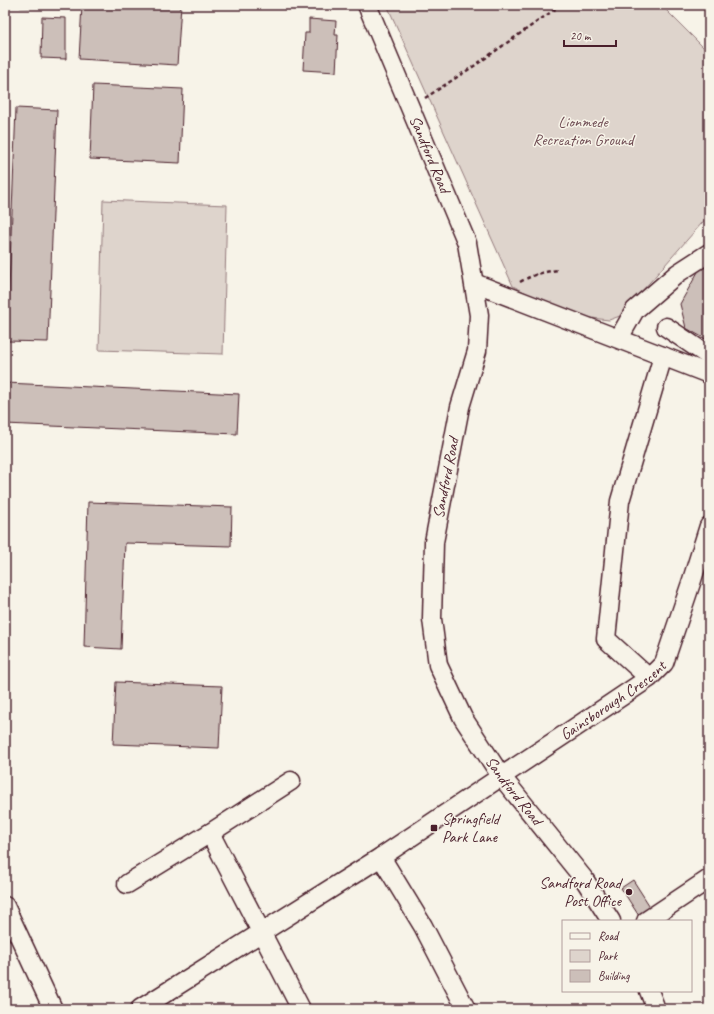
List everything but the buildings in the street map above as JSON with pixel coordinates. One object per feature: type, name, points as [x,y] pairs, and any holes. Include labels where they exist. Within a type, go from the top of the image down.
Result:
[{"type":"street","name":"Sandford Road","points":[[367,5],[467,243],[479,315],[477,351],[460,407],[434,542],[432,619],[438,665],[463,718],[501,776],[584,879],[610,920]]},
{"type":"street","points":[[619,338],[635,310],[678,273],[709,253]]},
{"type":"street","points":[[474,283],[709,374]]},
{"type":"street","points":[[666,327],[709,356]]},
{"type":"street","points":[[649,678],[606,639],[620,501],[663,356]]},
{"type":"street","name":"Gainsborough Crescent","points":[[501,776],[649,678],[664,663],[709,526]]},
{"type":"street","points":[[140,1009],[381,857],[501,776]]},
{"type":"street","points":[[127,884],[291,781]]},
{"type":"street","points":[[210,833],[301,1009]]},
{"type":"street","points":[[381,857],[423,926],[466,1009]]},
{"type":"street","points":[[648,920],[709,879]]},
{"type":"street","points":[[5,906],[53,1009]]},
{"type":"street","points":[[649,992],[656,1009]]},
{"type":"path","points":[[410,108],[474,66],[561,5]]},
{"type":"path","points":[[505,295],[513,286],[530,276],[558,270]]},
{"type":"green space","name":"Lionmede Recreation Ground","points":[[387,5],[661,5],[709,53],[709,215],[620,316],[609,320],[583,317],[555,308],[513,286]]},
{"type":"green space","points":[[103,200],[227,205],[223,354],[99,350]]},
{"type":"place","name":"Springfield Park Lane","points":[[434,828]]},
{"type":"place","name":"Sandford Road Post Office","points":[[629,892]]}]
